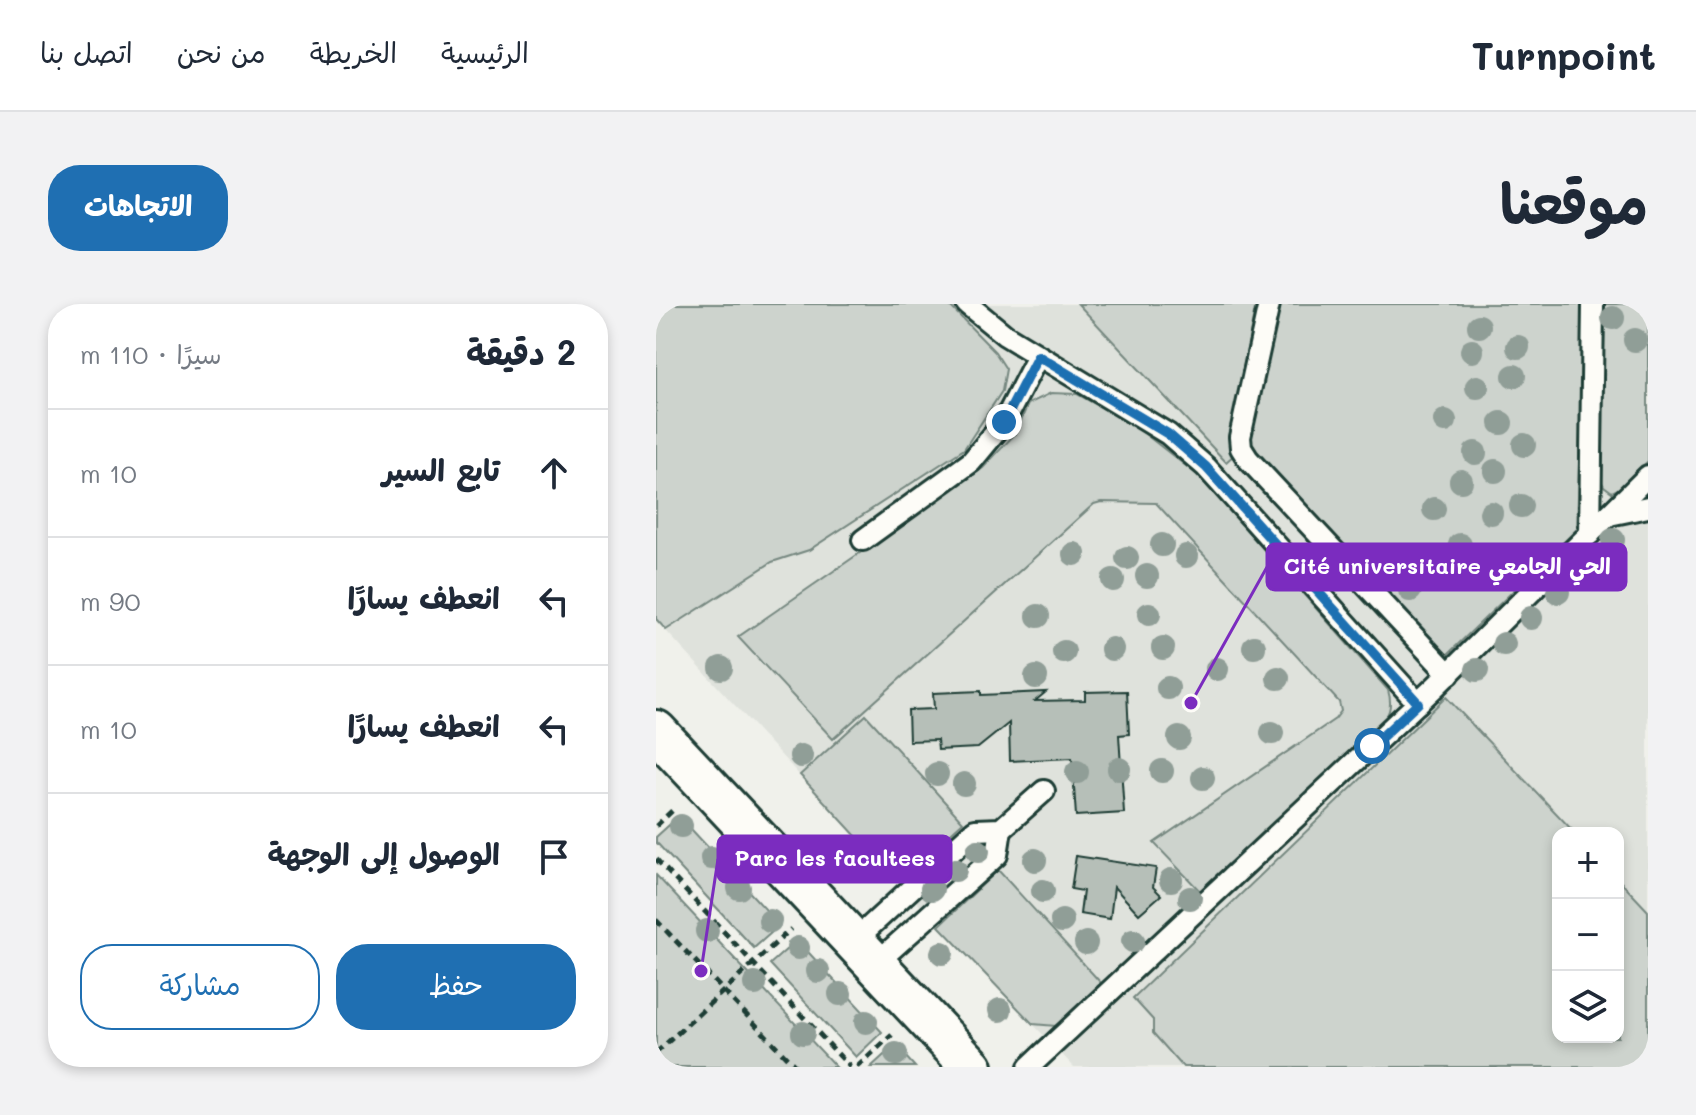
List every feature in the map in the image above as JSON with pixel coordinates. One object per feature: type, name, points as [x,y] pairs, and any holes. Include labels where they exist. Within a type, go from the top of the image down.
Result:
[{"type":"street","points":[[656,731],[972,1067]]},
{"type":"lane","points":[[967,304],[1005,335],[1168,434],[1206,467],[1418,703]]},
{"type":"lane","points":[[1269,304],[1240,437],[1241,448],[1449,674]]},
{"type":"lane","points":[[1590,534],[1593,304]]},
{"type":"lane","points":[[863,540],[971,462],[1004,422],[1038,356]]},
{"type":"lane","points":[[1029,1067],[1449,674],[1648,476]]},
{"type":"lane","points":[[1609,515],[1648,507]]},
{"type":"lane","points":[[864,952],[975,830],[1001,829],[1044,791]]},
{"type":"lane","points":[[864,952],[997,855],[1001,829]]},
{"type":"path","points":[[656,826],[677,806]]},
{"type":"path","points":[[656,859],[850,1067]]},
{"type":"path","points":[[656,920],[796,1067]]},
{"type":"path","points":[[656,1053],[792,928]]},
{"type":"path","points":[[857,1067],[893,1035]]},
{"type":"shaded area","points":[[656,304],[1648,304],[1648,1067],[1074,1067],[656,620]]},
{"type":"shaded area","points":[[656,304],[948,304],[995,352],[1006,369],[1002,391],[964,449],[809,550],[772,562],[666,630],[656,619]]},
{"type":"shaded area","points":[[1078,304],[1256,304],[1230,434],[1230,448],[1235,454],[1226,462]]},
{"type":"shaded area","points":[[1278,304],[1584,304],[1577,529],[1446,656],[1249,441]]},
{"type":"shaded area","points":[[1605,304],[1648,304],[1648,461],[1622,487],[1612,492],[1601,480]]},
{"type":"shaded area","points":[[1051,393],[1077,394],[1136,427],[1200,477],[1388,690],[1389,711],[1378,729],[1202,893],[1154,843],[1335,719],[1341,711],[1339,702],[1156,503],[1094,504],[833,739],[738,637],[983,468],[1015,434],[1028,404]]},
{"type":"shaded area","points":[[1446,697],[1569,827],[1552,827],[1552,1043],[1624,1043],[1624,885],[1648,911],[1648,1067],[1183,1067],[1153,1033],[1153,1020],[1133,998]]},
{"type":"shaded area","points":[[866,715],[963,822],[908,872],[889,872],[800,775]]},
{"type":"shaded area","points":[[679,816],[780,925],[754,948],[656,842],[656,837]]},
{"type":"shaded area","points":[[998,870],[1101,983],[1056,1026],[1033,1024],[939,926]]},
{"type":"shaded area","points":[[656,875],[836,1067],[656,1067]]},
{"type":"shaded area","points":[[797,940],[882,1032],[856,1057],[770,964]]},
{"type":"shaded area","points":[[895,1045],[915,1067],[871,1067]]},
{"type":"building","points":[[981,691],[981,695],[1046,692],[1035,701],[1085,700],[1085,692],[1127,691],[1129,734],[1119,735],[1124,813],[1076,816],[1072,758],[1010,761],[1009,723],[978,748],[938,750],[937,740],[909,741],[908,710],[934,709],[933,693]]},
{"type":"building","points":[[1076,856],[1156,868],[1153,887],[1161,895],[1139,914],[1114,887],[1110,919],[1080,914],[1083,891],[1071,889]]},
{"type":"place","name":"Cité universitaire الحي الجامعي","points":[[1191,703]]},
{"type":"place","name":"Parc les facultees","points":[[701,971]]},
{"type":"route","points":[[1004,422],[1038,356],[1168,434],[1206,467],[1418,703],[1372,746]]}]
